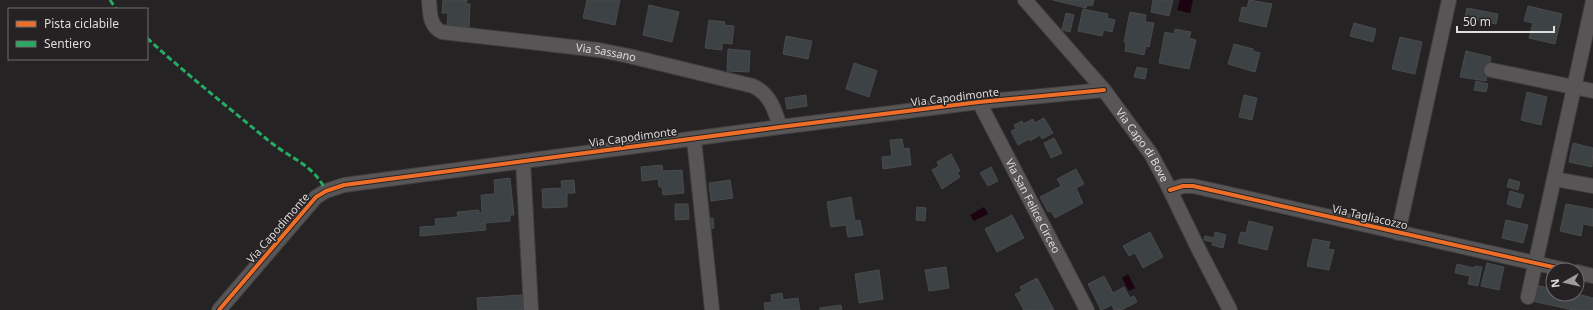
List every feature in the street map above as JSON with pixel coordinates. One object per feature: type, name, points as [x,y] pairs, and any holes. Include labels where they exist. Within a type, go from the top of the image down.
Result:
[{"type":"street","name":"Via Sassano","points":[[429,0],[432,23],[442,32],[609,52],[753,86],[761,90],[770,100],[780,127]]},
{"type":"street","name":"Via Capo di Bove","points":[[1026,0],[1104,90],[1151,154],[1230,310]]},
{"type":"street","points":[[1398,233],[1449,0]]},
{"type":"street","points":[[1528,297],[1593,1],[1582,0]]},
{"type":"street","points":[[1491,70],[1593,91]]},
{"type":"street","name":"Via Capodimonte","points":[[219,310],[310,203],[326,190],[354,184],[780,127],[979,102],[1104,90]]},
{"type":"street","name":"Via San Felice Circeo","points":[[979,102],[1087,310]]},
{"type":"street","points":[[694,139],[712,310]]},
{"type":"street","points":[[523,161],[530,310]]},
{"type":"street","points":[[1554,179],[1593,186]]},
{"type":"street","name":"Via Tagliacozzo","points":[[1170,190],[1183,186],[1193,186],[1545,265]]},
{"type":"shaded area","points":[[1180,0],[1193,0],[1190,13],[1177,10]]},
{"type":"shaded area","points":[[984,207],[988,214],[974,221],[970,215]]},
{"type":"shaded area","points":[[1128,274],[1135,288],[1129,291],[1122,278]]},
{"type":"building","points":[[443,0],[467,0],[466,4],[470,4],[469,27],[447,25],[448,13],[442,13]]},
{"type":"building","points":[[587,0],[620,0],[615,25],[583,18]]},
{"type":"building","points":[[1053,0],[1094,0],[1092,6],[1087,5],[1086,8]]},
{"type":"building","points":[[1153,0],[1173,0],[1169,16],[1151,12]]},
{"type":"building","points":[[1249,0],[1272,4],[1266,27],[1239,21],[1242,7],[1247,8]]},
{"type":"building","points":[[649,5],[679,12],[672,42],[643,35]]},
{"type":"building","points":[[1528,6],[1562,14],[1555,44],[1529,38],[1533,23],[1524,21]]},
{"type":"building","points":[[1467,8],[1498,14],[1496,24],[1465,18]]},
{"type":"building","points":[[1083,9],[1108,14],[1107,18],[1115,20],[1112,32],[1104,30],[1102,36],[1078,31]]},
{"type":"building","points":[[1130,12],[1146,15],[1145,22],[1154,23],[1149,47],[1146,46],[1144,55],[1125,51],[1126,43],[1124,42]]},
{"type":"building","points":[[1066,13],[1074,15],[1070,32],[1062,30]]},
{"type":"building","points":[[709,20],[725,22],[724,25],[734,26],[732,44],[722,43],[722,50],[705,48]]},
{"type":"building","points":[[1354,23],[1376,29],[1373,42],[1350,36]]},
{"type":"building","points":[[1175,29],[1191,32],[1189,38],[1196,40],[1189,69],[1159,63],[1165,32],[1174,34]]},
{"type":"building","points":[[786,36],[812,41],[808,59],[783,54]]},
{"type":"building","points":[[1400,37],[1422,42],[1415,74],[1392,69]]},
{"type":"building","points":[[1234,44],[1253,49],[1253,51],[1260,53],[1255,72],[1228,64]]},
{"type":"building","points":[[728,49],[750,51],[749,72],[727,71]]},
{"type":"building","points":[[1466,51],[1491,57],[1486,81],[1460,77]]},
{"type":"building","points":[[854,63],[877,71],[869,97],[846,89]]},
{"type":"building","points":[[1137,67],[1147,69],[1145,79],[1134,77]]},
{"type":"building","points":[[1476,81],[1488,84],[1486,92],[1474,90]]},
{"type":"building","points":[[1527,92],[1547,97],[1541,125],[1521,120]]},
{"type":"building","points":[[806,95],[807,106],[787,109],[785,98]]},
{"type":"building","points":[[1244,95],[1257,98],[1252,120],[1239,117]]},
{"type":"building","points":[[1044,118],[1053,133],[1042,139],[1040,135],[1030,141],[1029,139],[1018,145],[1011,131],[1016,129],[1014,125],[1022,121],[1023,124],[1033,119],[1035,123]]},
{"type":"building","points":[[1054,138],[1062,153],[1051,158],[1044,143]]},
{"type":"building","points":[[902,139],[904,149],[909,148],[911,165],[883,169],[882,157],[892,156],[890,140]]},
{"type":"building","points":[[1573,143],[1593,148],[1592,167],[1569,162]]},
{"type":"building","points":[[951,154],[960,171],[957,172],[960,177],[942,189],[932,170],[939,166],[937,162]]},
{"type":"building","points":[[662,165],[663,171],[682,170],[684,193],[663,195],[662,187],[659,187],[658,179],[642,181],[641,167]]},
{"type":"building","points":[[991,167],[998,181],[988,186],[980,173]]},
{"type":"building","points":[[1076,169],[1084,184],[1076,188],[1083,203],[1055,218],[1051,211],[1048,212],[1040,197],[1061,186],[1057,179]]},
{"type":"building","points":[[510,178],[514,215],[510,215],[510,221],[485,223],[486,230],[420,236],[420,227],[436,226],[435,219],[458,217],[457,212],[479,210],[479,213],[482,213],[481,195],[495,194],[494,180]]},
{"type":"building","points":[[1509,179],[1520,182],[1518,190],[1507,187]]},
{"type":"building","points":[[574,180],[575,193],[567,193],[567,207],[543,208],[542,189],[562,188],[561,181]]},
{"type":"building","points":[[730,180],[733,198],[711,201],[709,183]]},
{"type":"building","points":[[1510,191],[1524,195],[1520,208],[1507,204]]},
{"type":"building","points":[[851,197],[855,221],[860,220],[863,235],[848,237],[846,225],[831,227],[827,202]]},
{"type":"building","points":[[675,204],[688,204],[689,219],[675,220]]},
{"type":"building","points":[[1566,204],[1593,209],[1593,226],[1583,224],[1581,236],[1560,231]]},
{"type":"building","points":[[917,207],[926,208],[925,221],[916,220]]},
{"type":"building","points":[[1012,215],[1024,238],[997,252],[985,229]]},
{"type":"building","points":[[713,218],[714,228],[706,229],[704,219]]},
{"type":"building","points":[[1506,220],[1528,225],[1523,243],[1502,238]]},
{"type":"building","points":[[1249,221],[1273,227],[1267,250],[1238,243],[1241,232],[1246,233]]},
{"type":"building","points":[[1150,232],[1163,257],[1143,268],[1135,253],[1129,256],[1123,246]]},
{"type":"building","points":[[1215,232],[1226,235],[1223,248],[1212,245],[1213,242],[1204,240],[1205,236],[1214,238]]},
{"type":"building","points":[[1313,239],[1330,242],[1328,249],[1334,250],[1329,270],[1307,266]]},
{"type":"building","points":[[1487,263],[1504,267],[1499,290],[1481,286]]},
{"type":"building","points":[[1457,264],[1474,268],[1475,266],[1482,267],[1478,286],[1468,284],[1470,276],[1455,273]]},
{"type":"building","points":[[946,267],[949,288],[929,291],[925,270]]},
{"type":"building","points":[[879,270],[883,299],[859,303],[855,274]]},
{"type":"building","points":[[1104,276],[1113,293],[1124,287],[1130,298],[1134,296],[1137,302],[1121,310],[1114,310],[1112,305],[1101,310],[1088,284]]},
{"type":"building","points":[[1037,278],[1054,310],[1024,310],[1015,294],[1022,291],[1020,287]]},
{"type":"building","points":[[1536,285],[1545,287],[1545,302],[1585,302],[1585,296],[1593,298],[1593,310],[1573,310],[1532,301]]},
{"type":"building","points":[[782,293],[783,300],[798,298],[800,310],[765,310],[764,303],[772,302],[771,295]]},
{"type":"building","points":[[522,295],[523,310],[478,310],[477,298]]},
{"type":"building","points":[[841,305],[842,310],[820,310],[820,308]]},
{"type":"marked path","points":[[110,0],[115,8]]},
{"type":"marked path","points":[[148,39],[269,141],[308,168],[315,174],[326,191]]},
{"type":"cycle path","points":[[219,310],[316,197],[326,191],[344,185],[979,102],[1104,90]]},
{"type":"cycle path","points":[[1170,190],[1183,186],[1193,186],[1545,265]]}]
